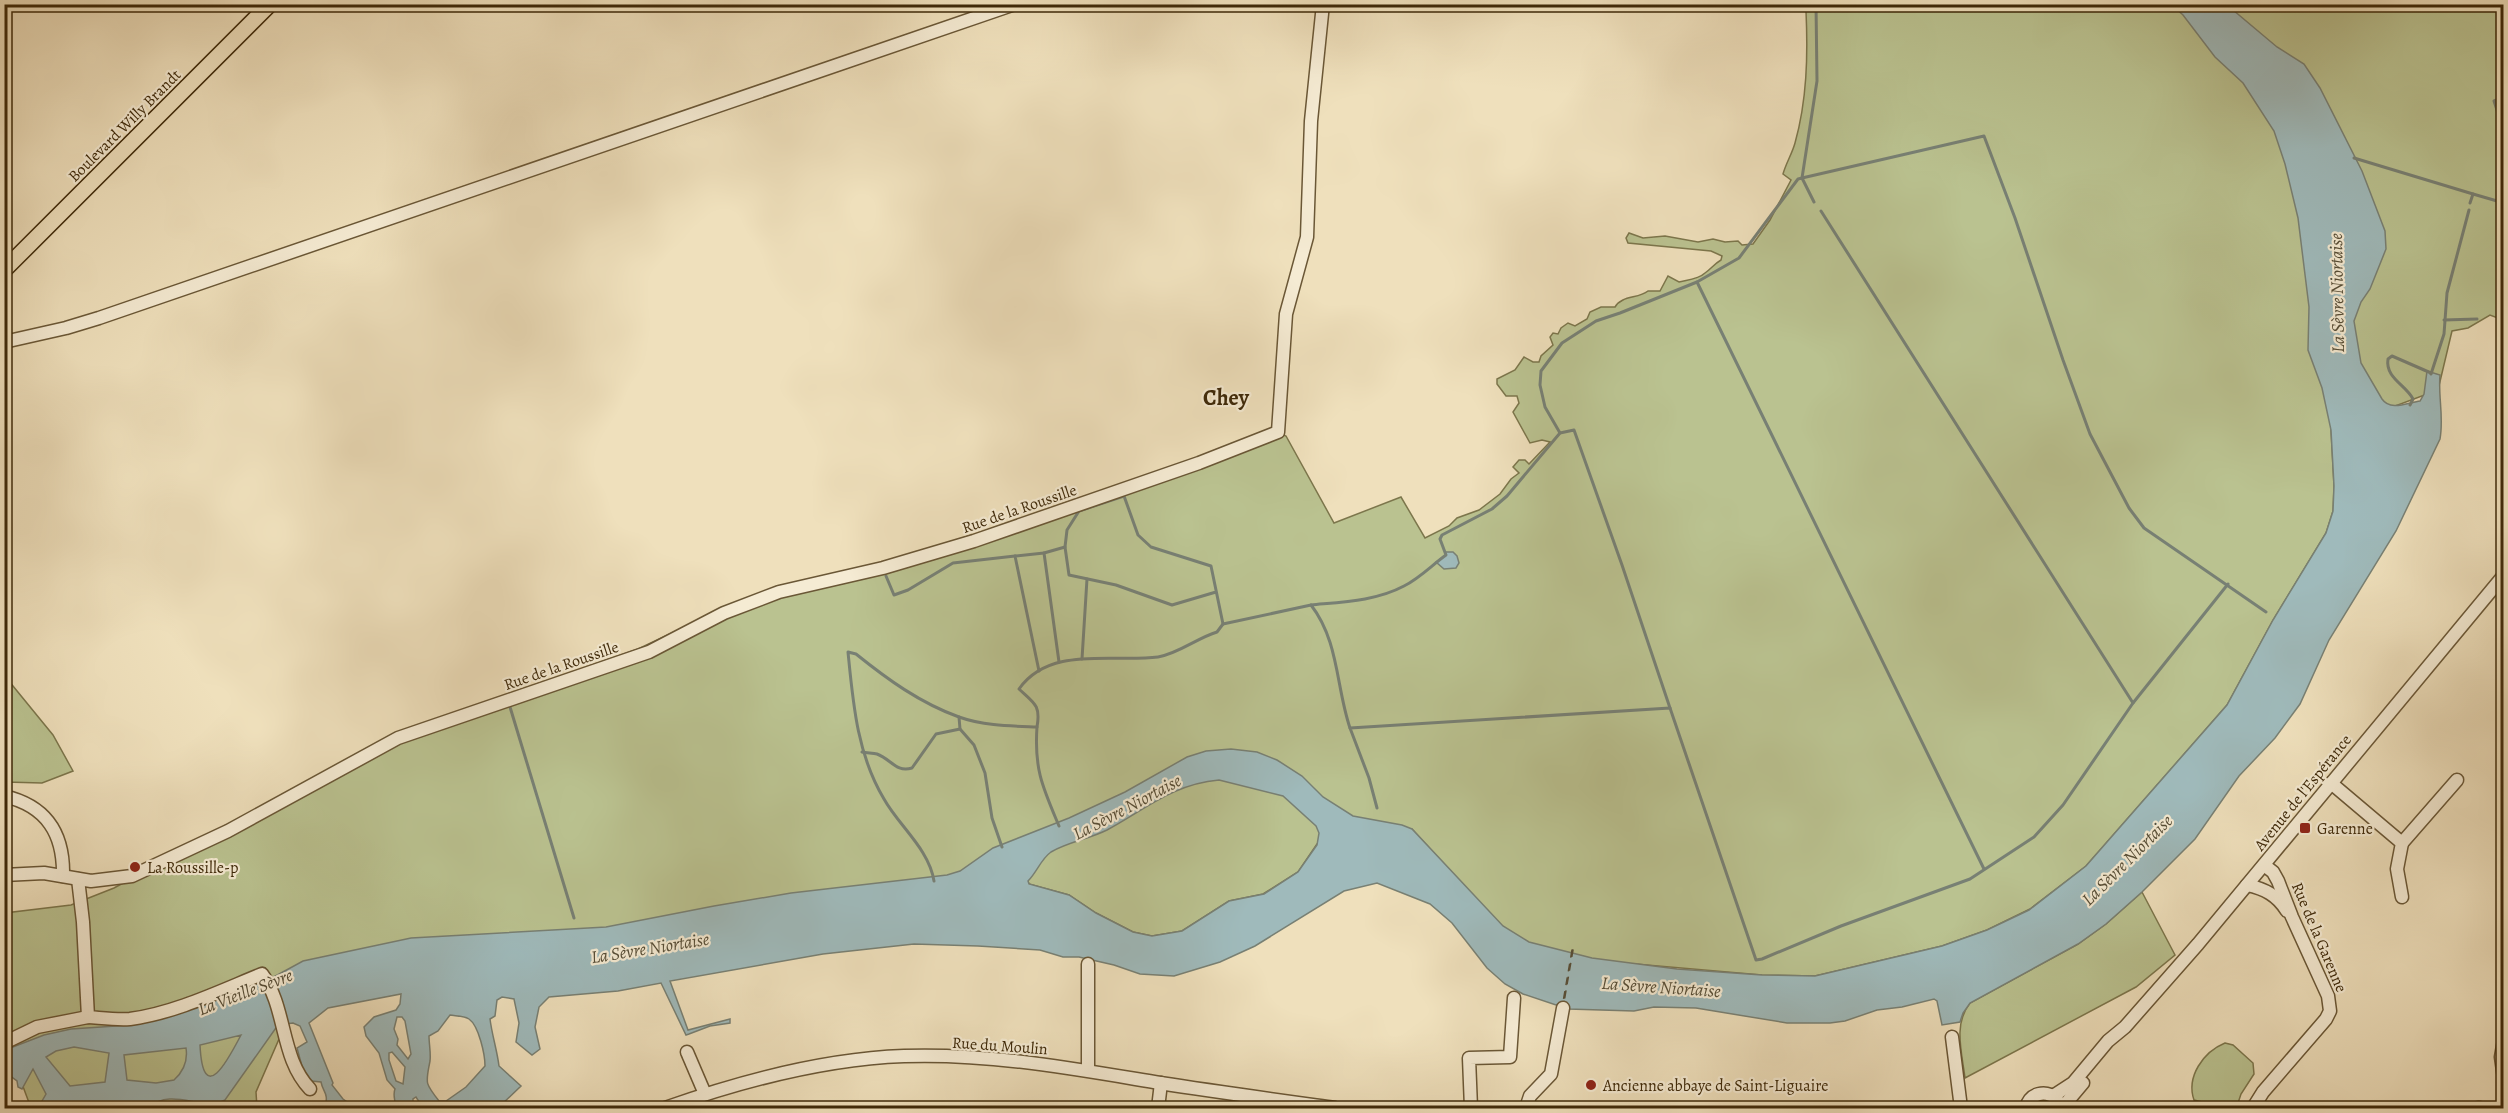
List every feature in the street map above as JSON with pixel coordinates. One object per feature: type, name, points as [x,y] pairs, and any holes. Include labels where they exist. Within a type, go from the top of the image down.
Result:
[{"type":"main road","name":"Boulevard Willy Brandt","points":[[4,270],[270,4]]},
{"type":"street","points":[[4,342],[99,318],[1015,4]]},
{"type":"street","name":"Rue de la Roussille","points":[[4,875],[44,873],[91,881],[132,876],[228,831],[398,738],[649,652],[724,613],[751,602],[806,584],[884,568],[974,542],[1278,432],[1286,314],[1307,237],[1311,121],[1323,4]]},
{"type":"street","name":"Avenue de l'Espérance","points":[[2026,1108],[2036,1095],[2044,1093],[2052,1096],[2073,1083],[2108,1041],[2125,1027],[2264,865],[2504,575]]},
{"type":"street","points":[[2402,897],[2397,869],[2402,843],[2457,780]]},
{"type":"street","points":[[2331,783],[2402,843]]},
{"type":"street","points":[[4,796],[23,801],[48,822],[61,847],[63,876]]},
{"type":"street","name":"Rue de la Garenne","points":[[2253,1108],[2263,1092],[2326,1020],[2330,1011],[2328,996],[2278,881],[2273,872],[2264,865]]},
{"type":"street","points":[[78,879],[83,922],[88,1017]]},
{"type":"street","points":[[2247,885],[2265,889],[2282,903],[2292,917]]},
{"type":"street","points":[[1088,964],[1088,1070]]},
{"type":"street","points":[[4,1044],[37,1027],[88,1017],[114,1019],[138,1017],[185,1004],[262,974],[266,978],[285,1029],[296,1072],[310,1089]]},
{"type":"street","points":[[1471,1108],[1469,1058],[1510,1057],[1514,998]]},
{"type":"street","points":[[1526,1108],[1530,1096],[1551,1074],[1563,1008]]},
{"type":"street","name":"Avenue de l'Espérance","points":[[2062,1108],[2115,1046],[2125,1027]]},
{"type":"street","points":[[1952,1037],[1961,1108]]},
{"type":"street","points":[[2504,1040],[2500,1057],[2504,1078]]},
{"type":"street","points":[[687,1052],[705,1094]]},
{"type":"street","name":"Rue du Moulin","points":[[665,1108],[769,1076],[846,1062],[905,1056],[1009,1060],[1335,1108]]},
{"type":"street","points":[[1158,1108],[1161,1083]]},
{"type":"street","points":[[2052,1096],[2062,1108]]},
{"type":"green space","points":[[1840,4],[2503,5],[2503,320],[2490,315],[2468,328],[2452,331],[2438,390],[2331,430],[2333,511],[2326,533],[2273,620],[2227,705],[2086,866],[2030,909],[1987,930],[1942,946],[1815,976],[1762,975],[1635,964],[1531,959],[1412,829],[1317,844],[1298,872],[1263,894],[1229,901],[1182,931],[1152,936],[1133,932],[1096,913],[1069,895],[1029,884],[1028,881],[395,963],[286,1023],[256,1092],[257,1108],[31,1108],[5,1038],[5,913],[71,905],[114,888],[405,731],[638,649],[723,609],[884,564],[1131,483],[1273,430],[1286,436],[1334,523],[1401,497],[1425,538],[1449,526],[1457,518],[1479,510],[1500,494],[1511,479],[1519,473],[1513,467],[1519,460],[1525,460],[1529,464],[1550,442],[1542,440],[1530,443],[1513,412],[1519,403],[1517,396],[1506,396],[1497,384],[1497,379],[1515,370],[1524,357],[1533,362],[1539,362],[1541,356],[1553,345],[1550,337],[1553,333],[1558,334],[1561,328],[1568,323],[1575,326],[1587,319],[1590,312],[1601,307],[1615,307],[1626,299],[1648,291],[1660,291],[1668,276],[1679,282],[1700,277],[1721,260],[1722,256],[1711,251],[1628,243],[1626,238],[1629,233],[1643,238],[1665,236],[1698,242],[1713,239],[1725,242],[1738,241],[1742,245],[1753,244],[1770,220],[1791,180],[1783,174],[1795,143],[1802,111],[1807,61],[1806,11]]},
{"type":"green space","points":[[4,675],[53,735],[73,771],[42,783],[5,782]]},
{"type":"green space","points":[[2142,892],[2175,955],[2136,987],[1965,1078],[1960,1029],[1970,1003],[2078,944],[2106,924]]},
{"type":"green space","points":[[2225,1043],[2233,1045],[2253,1063],[2254,1074],[2241,1094],[2237,1106],[2227,1108],[2194,1100],[2192,1091],[2194,1074],[2198,1066],[2210,1052]]},
{"type":"water","points":[[2172,5],[2227,5],[2277,47],[2304,64],[2320,88],[2362,171],[2385,231],[2386,249],[2354,321],[2361,363],[2382,399],[2389,405],[2420,401],[2424,394],[2427,371],[2440,375],[2440,439],[2396,531],[2329,640],[2300,704],[2275,738],[2239,776],[2195,839],[2106,924],[2078,944],[1970,1003],[1960,1022],[1942,1025],[1937,1001],[1934,999],[1877,1010],[1845,1021],[1830,1023],[1787,1023],[1696,1008],[1654,1007],[1634,1011],[1568,1009],[1523,994],[1505,984],[1487,968],[1452,923],[1430,904],[1377,883],[1344,891],[1255,946],[1220,962],[1174,976],[1140,974],[1114,965],[1079,957],[1063,957],[1040,950],[978,946],[914,944],[823,954],[670,981],[688,1030],[730,1019],[730,1023],[710,1026],[686,1035],[661,983],[618,991],[549,997],[539,1007],[535,1027],[540,1049],[532,1055],[516,1042],[519,1023],[514,999],[502,997],[497,1000],[495,1016],[490,1019],[499,1066],[521,1086],[498,1108],[423,1108],[416,1097],[413,1099],[413,1108],[394,1108],[395,1089],[387,1080],[379,1053],[366,1036],[364,1027],[374,1017],[396,1010],[400,1004],[401,994],[328,1008],[309,1023],[332,1085],[343,1099],[356,1108],[325,1108],[326,1096],[321,1082],[311,1081],[303,1070],[297,1048],[307,1042],[300,1026],[293,1023],[278,1025],[225,1100],[216,1103],[167,1099],[148,1108],[38,1108],[46,1094],[33,1069],[22,1089],[18,1087],[17,1081],[5,1072],[5,1050],[44,1035],[71,1029],[131,1025],[186,1010],[270,979],[303,961],[411,938],[606,927],[791,893],[947,875],[960,871],[993,848],[1069,818],[1125,792],[1187,757],[1206,751],[1231,749],[1257,752],[1277,760],[1302,776],[1323,797],[1353,816],[1412,829],[1503,926],[1529,942],[1592,958],[1677,969],[1815,976],[1942,946],[1987,930],[2029,910],[2086,866],[2227,705],[2273,620],[2326,533],[2333,511],[2331,430],[2322,388],[2308,350],[2309,307],[2298,218],[2285,164],[2274,131],[2243,83],[2215,57],[2183,15]],"holes":[[[1219,780],[1283,796],[1316,826],[1319,833],[1317,845],[1298,872],[1264,894],[1229,901],[1182,931],[1152,936],[1133,932],[1096,913],[1069,895],[1029,884],[1028,881],[1051,852],[1107,830],[1160,799],[1203,782]],[[450,1015],[469,1019],[476,1028],[481,1041],[485,1066],[466,1087],[446,1101],[439,1101],[427,1082],[430,1058],[429,1036],[438,1031]],[[397,1017],[402,1017],[405,1021],[411,1054],[408,1059],[397,1045],[398,1039],[394,1029]],[[241,1035],[230,1056],[217,1073],[211,1076],[206,1074],[202,1064],[200,1045]],[[74,1047],[109,1053],[105,1082],[70,1086],[46,1057],[56,1051]],[[186,1048],[184,1066],[174,1080],[156,1083],[127,1080],[124,1055]],[[392,1052],[405,1067],[403,1084],[396,1081],[389,1053]]]},
{"type":"water","points":[[1445,552],[1453,552],[1457,556],[1459,563],[1456,568],[1444,569],[1436,562],[1446,555]]},
{"type":"waterway","points":[[1816,4],[1817,81],[1802,178],[1984,136],[2090,434],[2129,508],[2144,528],[2266,612]]},
{"type":"waterway","points":[[2504,97],[2494,101],[2504,131]]},
{"type":"waterway","points":[[2354,158],[2473,194]]},
{"type":"waterway","points":[[1560,433],[1545,407],[1540,385],[1541,371],[1562,343],[1596,321],[1697,282],[1739,258],[1798,179],[1802,178],[1814,202]]},
{"type":"waterway","points":[[2470,203],[2473,194],[2504,203]]},
{"type":"waterway","points":[[2431,374],[2444,334],[2447,293],[2469,210]]},
{"type":"waterway","points":[[1821,211],[2133,703]]},
{"type":"waterway","points":[[1697,282],[1984,869]]},
{"type":"waterway","points":[[2444,320],[2477,319]]},
{"type":"waterway","points":[[2410,405],[2413,399],[2393,376],[2388,366],[2388,359],[2392,356],[2431,373]]},
{"type":"waterway","points":[[1350,728],[1332,649],[1320,619],[1311,605],[1370,598],[1393,591],[1415,579],[1446,555],[1440,539],[1442,535],[1492,509],[1507,496],[1560,433],[1574,430],[1670,708]]},
{"type":"waterway","points":[[1216,592],[1172,605],[1116,585],[1069,575],[1065,547],[1067,530],[1079,511],[1124,496],[1138,535],[1151,547],[1211,566],[1223,624],[1311,605]]},
{"type":"waterway","points":[[1059,662],[1044,553],[1065,547]]},
{"type":"waterway","points":[[1039,671],[1015,556],[1044,553]]},
{"type":"waterway","points":[[886,576],[894,595],[908,590],[953,563],[1015,556]]},
{"type":"waterway","points":[[1082,659],[1087,579]]},
{"type":"waterway","points":[[1377,808],[1369,778],[1350,728],[1670,708],[1756,960],[1762,959],[1841,926],[1970,879],[2034,837],[2063,805],[2133,703],[2228,584]]},
{"type":"waterway","points":[[934,881],[926,858],[890,809],[868,764],[854,709],[848,652],[856,654],[917,698],[959,717],[988,724],[1037,727],[1037,709],[1019,689],[1032,675],[1047,666],[1083,659],[1158,657],[1217,632],[1223,624]]},
{"type":"waterway","points":[[510,707],[574,918]]},
{"type":"waterway","points":[[959,717],[960,729],[974,745],[985,773],[992,818],[1002,847]]},
{"type":"waterway","points":[[1037,727],[1038,767],[1048,801],[1059,826]]},
{"type":"waterway","points":[[862,752],[882,756],[902,769],[912,768],[936,734],[960,729]]},
{"type":"ferry route","points":[[1572,950],[1573,950],[1562,1008],[1572,950]]},
{"type":"place","name":"Garenne","points":[[2305,828]]},
{"type":"place","name":"La Roussille-p","points":[[135,867]]},
{"type":"place","name":"Ancienne abbaye de Saint-Liguaire","points":[[1591,1085]]},
{"type":"district","name":"Chey","points":[[1226,397]]},
{"type":"water label","name":"La Sèvre Niortaise","points":[[2337,293]]},
{"type":"water label","name":"La Sèvre Niortaise","points":[[1127,807]]},
{"type":"water label","name":"La Sèvre Niortaise","points":[[2127,860]]},
{"type":"water label","name":"La Sèvre Niortaise","points":[[650,948]]},
{"type":"water label","name":"La Sèvre Niortaise","points":[[1661,987]]},
{"type":"water label","name":"La Vieille Sèvre","points":[[245,992]]}]
